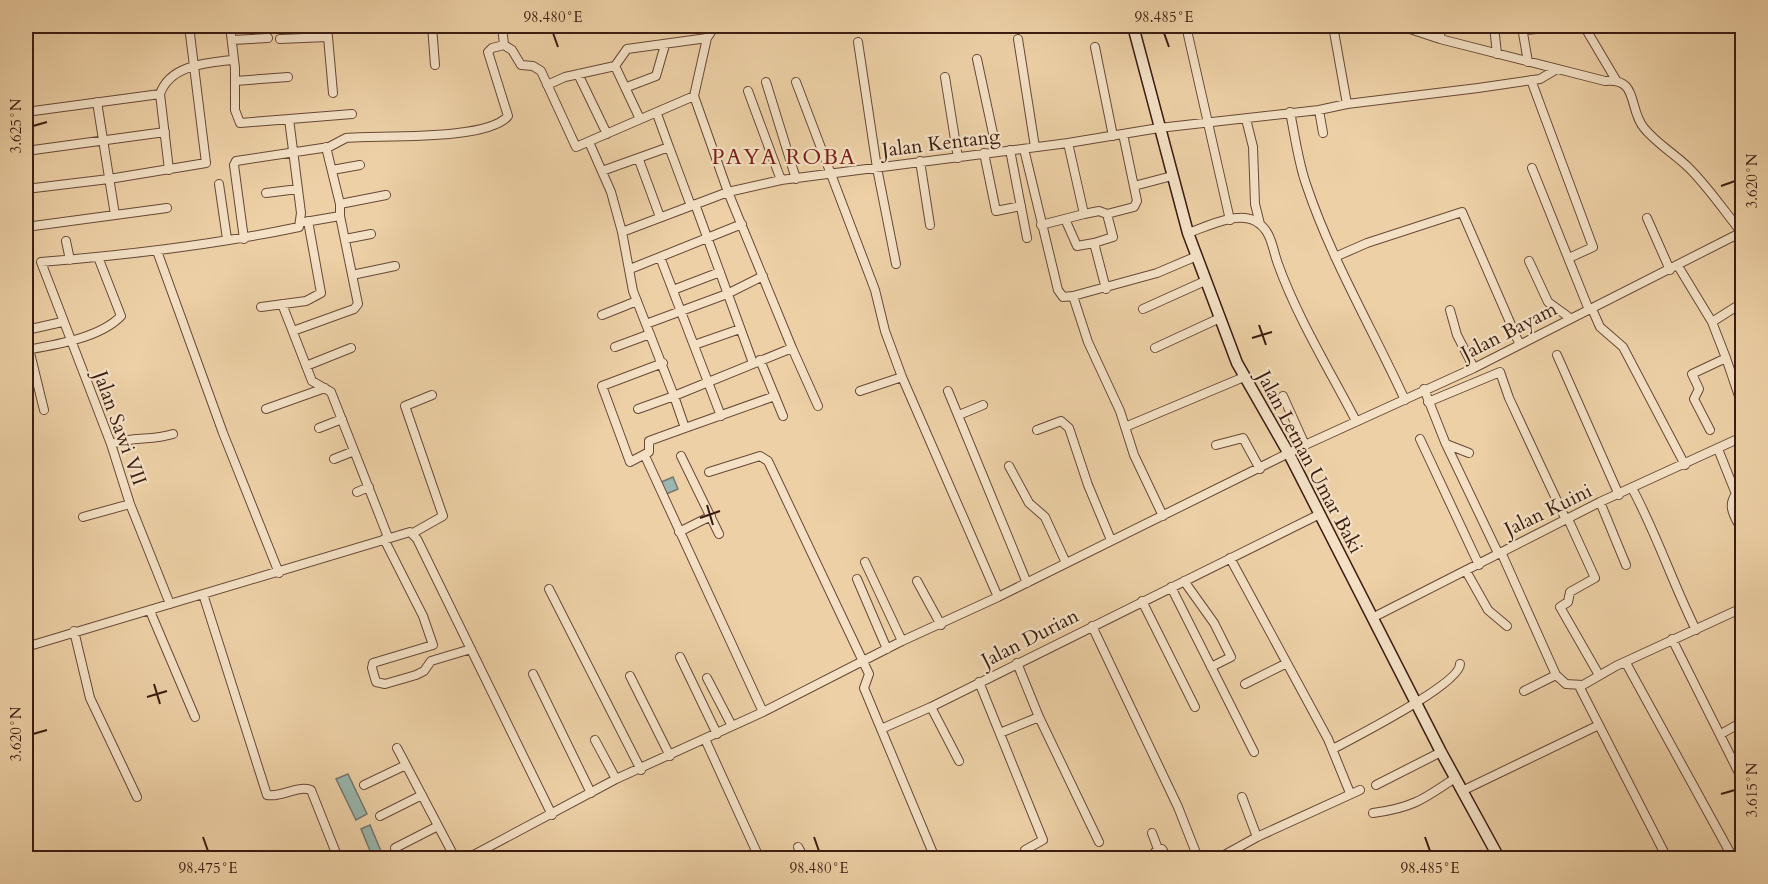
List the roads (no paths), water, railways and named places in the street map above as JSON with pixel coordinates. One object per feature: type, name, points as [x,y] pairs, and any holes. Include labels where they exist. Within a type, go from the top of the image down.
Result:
[{"type":"street","points":[[26,189],[109,179],[206,163],[189,26]]},
{"type":"street","points":[[230,26],[235,110],[240,123],[352,114]]},
{"type":"street","points":[[327,26],[333,93]]},
{"type":"street","points":[[432,26],[435,65]]},
{"type":"street","points":[[502,26],[504,45]]},
{"type":"street","points":[[715,26],[707,38],[694,96],[728,192],[818,406]]},
{"type":"street","name":"Jalan Letnan Umar Baki","points":[[1133,26],[1188,233],[1244,377],[1289,454],[1371,618],[1499,858]]},
{"type":"street","points":[[1186,26],[1230,220]]},
{"type":"street","points":[[1333,26],[1347,104]]},
{"type":"street","points":[[1401,26],[1497,54],[1605,81],[1616,80],[1626,85],[1632,95],[1634,112],[1645,130],[1689,168],[1742,233]]},
{"type":"street","points":[[1440,39],[1441,26]]},
{"type":"street","points":[[1494,26],[1497,54]]},
{"type":"street","points":[[1528,62],[1524,30],[1571,26]]},
{"type":"street","points":[[1584,26],[1616,80]]},
{"type":"street","points":[[280,39],[328,37]]},
{"type":"street","points":[[232,40],[268,38]]},
{"type":"street","points":[[547,85],[579,74],[615,66],[627,50],[707,38]]},
{"type":"street","points":[[1018,39],[1035,147]]},
{"type":"street","points":[[858,42],[877,168],[896,264]]},
{"type":"street","points":[[504,45],[511,49],[521,65],[533,66],[541,71],[574,146],[590,142],[694,96]]},
{"type":"street","points":[[244,239],[234,165],[236,161],[326,147],[349,138],[478,131],[505,120],[508,116],[488,52],[504,45]]},
{"type":"street","points":[[627,87],[656,76],[665,45]]},
{"type":"street","points":[[1095,47],[1113,135]]},
{"type":"street","points":[[977,59],[997,152]]},
{"type":"street","points":[[169,170],[160,94],[163,84],[194,64],[232,60]]},
{"type":"street","points":[[615,66],[627,87],[640,119]]},
{"type":"street","name":"Jalan Kentang","points":[[622,232],[728,192],[781,180],[1540,79],[1557,69]]},
{"type":"street","points":[[579,74],[608,134]]},
{"type":"street","points":[[235,81],[288,77]]},
{"type":"street","points":[[945,77],[958,158]]},
{"type":"street","points":[[1532,80],[1593,247],[1569,258]]},
{"type":"street","points":[[766,82],[796,179]]},
{"type":"street","points":[[796,82],[874,290],[885,331],[902,377],[998,597]]},
{"type":"street","points":[[748,91],[781,180]]},
{"type":"street","points":[[26,112],[160,94]]},
{"type":"street","points":[[98,102],[115,215]]},
{"type":"street","points":[[1319,110],[1323,133]]},
{"type":"street","points":[[1290,112],[1306,183],[1335,257],[1405,400]]},
{"type":"street","points":[[657,114],[708,238],[740,329],[783,416]]},
{"type":"street","points":[[261,307],[306,301],[321,293],[304,222],[289,119]]},
{"type":"street","points":[[1246,119],[1253,147],[1255,204],[1261,225]]},
{"type":"street","points":[[26,151],[165,132]]},
{"type":"street","points":[[1041,225],[1099,211],[1107,214],[1134,207],[1137,201],[1123,134]]},
{"type":"street","points":[[590,142],[622,232],[637,301],[663,363],[685,428]]},
{"type":"street","points":[[1068,143],[1084,214]]},
{"type":"street","points":[[293,332],[357,307],[340,216],[340,204],[326,147]]},
{"type":"street","points":[[602,171],[669,147]]},
{"type":"street","points":[[1024,149],[1058,290],[1063,297],[1106,289],[1157,273],[1197,256]]},
{"type":"street","points":[[1010,150],[1027,238]]},
{"type":"street","points":[[984,153],[996,211],[1021,206]]},
{"type":"street","points":[[639,159],[660,217]]},
{"type":"street","points":[[920,161],[930,225]]},
{"type":"street","points":[[332,170],[360,165]]},
{"type":"street","points":[[1532,168],[1590,309],[1600,327],[1623,346],[1685,465]]},
{"type":"street","points":[[1134,186],[1172,177]]},
{"type":"street","points":[[219,184],[227,239]]},
{"type":"street","points":[[266,194],[298,189]]},
{"type":"street","points":[[340,204],[386,195]]},
{"type":"street","points":[[26,227],[167,208]]},
{"type":"street","points":[[1335,257],[1367,243],[1462,212],[1519,343]]},
{"type":"street","points":[[1065,219],[1077,246],[1113,237],[1107,214]]},
{"type":"street","points":[[66,241],[69,260],[227,239],[244,239],[299,227],[304,222],[340,216]]},
{"type":"street","points":[[1647,218],[1670,270]]},
{"type":"street","points":[[1188,233],[1230,220],[1252,219],[1270,235],[1279,265],[1356,422]]},
{"type":"street","points":[[630,269],[742,224]]},
{"type":"street","name":"Jalan Bayam","points":[[468,858],[616,779],[763,712],[902,641],[941,625],[1305,445],[1474,368],[1519,343],[1742,233]]},
{"type":"street","points":[[345,238],[371,234]]},
{"type":"street","points":[[1094,243],[1106,289]]},
{"type":"street","points":[[157,250],[219,423],[279,573]]},
{"type":"street","points":[[27,350],[60,345],[112,324],[121,316],[98,257]]},
{"type":"street","points":[[660,257],[721,416]]},
{"type":"street","name":"Jalan Sawi VII","points":[[69,260],[41,262],[62,322],[111,444],[130,504],[170,604]]},
{"type":"street","points":[[1529,261],[1548,302],[1570,318]]},
{"type":"street","points":[[352,275],[394,266]]},
{"type":"street","points":[[1678,266],[1712,322],[1743,405]]},
{"type":"street","points":[[673,290],[720,272]]},
{"type":"street","points":[[646,324],[727,294],[762,276]]},
{"type":"street","points":[[1143,309],[1205,281]]},
{"type":"street","points":[[1073,296],[1088,342],[1125,427],[1134,455],[1163,516]]},
{"type":"street","points":[[602,315],[637,301]]},
{"type":"street","points":[[1712,322],[1743,303]]},
{"type":"street","points":[[282,304],[312,381],[331,392],[369,487],[386,538],[423,616],[433,645],[374,663],[372,668],[378,684],[416,675],[423,671],[431,661],[471,649]]},
{"type":"street","points":[[1450,310],[1457,335],[1474,368]]},
{"type":"street","points":[[1155,348],[1220,318]]},
{"type":"street","points":[[44,410],[27,350],[30,331],[62,322]]},
{"type":"street","points":[[694,345],[740,329]]},
{"type":"street","points":[[615,347],[650,334]]},
{"type":"street","points":[[306,366],[351,348]]},
{"type":"street","points":[[638,409],[792,348]]},
{"type":"street","points":[[1557,355],[1619,495]]},
{"type":"street","points":[[1710,430],[1695,399],[1699,390],[1692,374],[1726,358]]},
{"type":"street","points":[[663,363],[602,386],[630,462],[645,456],[650,450],[649,441],[775,396]]},
{"type":"street","points":[[1428,402],[1500,372],[1509,398],[1595,578],[1570,592],[1568,603],[1560,608],[1599,675]]},
{"type":"street","points":[[860,391],[902,377]]},
{"type":"street","points":[[1125,427],[1244,377]]},
{"type":"street","points":[[266,409],[325,388]]},
{"type":"street","points":[[1425,389],[1428,402],[1446,444],[1500,553],[1556,675],[1566,684],[1580,686],[1672,639],[1743,608]]},
{"type":"street","points":[[948,391],[1027,583]]},
{"type":"street","points":[[26,646],[279,573],[405,532],[413,533],[443,516],[405,410],[408,404],[432,395]]},
{"type":"street","points":[[1283,396],[1305,445]]},
{"type":"street","points":[[959,415],[983,405]]},
{"type":"street","points":[[319,428],[342,419]]},
{"type":"street","points":[[1037,430],[1061,421],[1069,429],[1088,485],[1111,540]]},
{"type":"street","points":[[111,444],[131,438],[159,438],[173,434]]},
{"type":"street","name":"Jalan Kuini","points":[[1371,618],[1600,502],[1633,490],[1743,437]]},
{"type":"street","points":[[1216,445],[1243,438],[1260,469]]},
{"type":"street","points":[[1420,439],[1479,565]]},
{"type":"street","points":[[1446,444],[1469,453]]},
{"type":"street","points":[[1718,449],[1739,494],[1731,501],[1731,507],[1743,531]]},
{"type":"street","points":[[334,459],[354,451]]},
{"type":"street","points":[[645,456],[763,712]]},
{"type":"street","points":[[681,456],[719,534]]},
{"type":"street","points":[[709,472],[760,456],[766,459],[863,661],[869,676],[865,691],[935,858]]},
{"type":"street","points":[[1009,466],[1029,503],[1045,517],[1066,563]]},
{"type":"street","points":[[357,492],[369,487]]},
{"type":"street","points":[[1633,490],[1652,526],[1665,564],[1696,630]]},
{"type":"street","points":[[1600,502],[1626,565]]},
{"type":"street","points":[[83,517],[130,504]]},
{"type":"street","name":"Jalan Durian","points":[[881,729],[931,707],[1318,515]]},
{"type":"street","points":[[679,532],[711,516]]},
{"type":"street","points":[[413,533],[552,815]]},
{"type":"street","points":[[1230,558],[1285,664],[1333,749],[1350,794]]},
{"type":"street","points":[[866,562],[902,641]]},
{"type":"street","points":[[1466,571],[1488,610],[1507,626]]},
{"type":"street","points":[[857,579],[887,649]]},
{"type":"street","points":[[917,581],[941,625]]},
{"type":"street","points":[[1184,581],[1214,623],[1231,657],[1211,667]]},
{"type":"street","points":[[1171,587],[1254,752]]},
{"type":"street","points":[[549,589],[640,770]]},
{"type":"street","points":[[203,594],[267,795],[273,797],[301,789],[311,790],[338,858]]},
{"type":"street","points":[[1142,601],[1196,707]]},
{"type":"street","points":[[150,611],[195,717]]},
{"type":"street","points":[[1092,626],[1178,807],[1198,858]]},
{"type":"street","points":[[74,631],[90,698],[137,797]]},
{"type":"street","points":[[1672,639],[1743,779]]},
{"type":"street","points":[[680,657],[717,734]]},
{"type":"street","points":[[1017,663],[1039,717],[1099,842]]},
{"type":"street","points":[[1626,663],[1733,858]]},
{"type":"street","points":[[1245,684],[1285,664]]},
{"type":"street","points":[[1333,749],[1417,703],[1455,677],[1460,664]]},
{"type":"street","points":[[534,674],[591,793]]},
{"type":"street","points":[[1524,691],[1556,675]]},
{"type":"street","points":[[630,676],[670,756]]},
{"type":"street","points":[[707,678],[732,726]]},
{"type":"street","points":[[979,682],[1043,840],[1025,850],[1027,858]]},
{"type":"street","points":[[1580,686],[1667,858]]},
{"type":"street","points":[[931,707],[959,762]]},
{"type":"street","points":[[1000,733],[1039,717]]},
{"type":"street","points":[[1721,734],[1743,722]]},
{"type":"street","points":[[1462,791],[1599,725]]},
{"type":"street","points":[[595,740],[616,779]]},
{"type":"street","points":[[705,740],[757,853]]},
{"type":"street","points":[[397,748],[455,858]]},
{"type":"street","points":[[1376,785],[1441,752]]},
{"type":"street","points":[[364,785],[406,765]]},
{"type":"street","points":[[1372,813],[1399,810],[1419,803],[1455,778]]},
{"type":"street","points":[[1219,858],[1257,837],[1359,790]]},
{"type":"street","points":[[380,816],[422,795]]},
{"type":"street","points":[[1242,797],[1257,837]]},
{"type":"street","points":[[395,848],[438,826]]},
{"type":"street","points":[[1152,833],[1158,849]]},
{"type":"street","points":[[798,847],[804,858]]},
{"type":"street","points":[[1156,858],[1155,852],[1158,849]]},
{"type":"street","points":[[1158,849],[1162,849],[1167,858]]},
{"type":"water","points":[[673,477],[678,489],[664,495],[659,483]]},
{"type":"water","points":[[348,774],[367,814],[356,820],[336,779]]},
{"type":"water","points":[[370,825],[383,856],[373,858],[361,829]]},
{"type":"district","name":"PAYA ROBA","points":[[784,157]]}]
